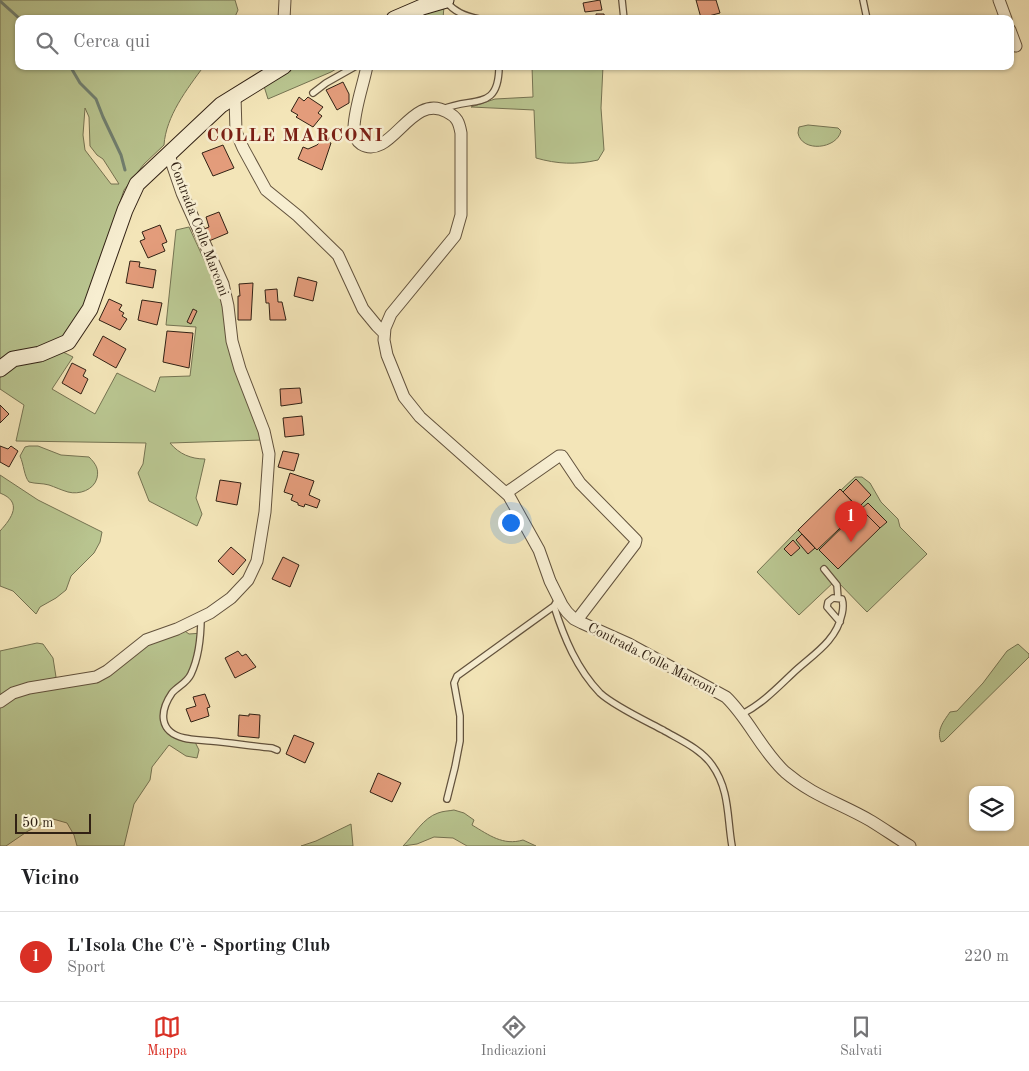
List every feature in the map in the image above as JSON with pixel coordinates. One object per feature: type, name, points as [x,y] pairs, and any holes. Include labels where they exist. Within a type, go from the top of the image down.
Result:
[{"type":"street","points":[[284,0],[284,15]]},
{"type":"street","points":[[403,15],[446,0]]},
{"type":"street","points":[[1000,0],[1005,15]]},
{"type":"street","points":[[1014,41],[1016,46]]},
{"type":"street","name":"Contrada Colle Marconi","points":[[0,369],[13,359],[40,354],[68,342],[90,309],[136,184],[220,105],[277,70]]},
{"type":"street","points":[[366,70],[354,125],[355,136],[358,142],[364,146],[377,147],[416,114],[433,108],[443,110],[456,118],[460,123],[462,133],[461,215],[455,236],[391,314],[384,333]]},
{"type":"street","points":[[235,96],[236,132],[266,190],[298,216],[338,255],[363,308],[384,333]]},
{"type":"street","name":"Contrada Colle Marconi","points":[[0,702],[13,693],[29,688],[96,677],[108,671],[146,640],[177,629],[210,613],[231,598],[248,580],[257,561],[265,512],[269,454],[264,431],[240,369],[232,341],[228,306],[223,284],[182,193],[169,154]]},
{"type":"street","name":"Contrada Colle Marconi","points":[[384,333],[387,355],[404,397],[420,417],[509,496],[540,550],[556,602],[577,620],[630,644],[726,697],[742,714],[772,759],[802,786],[818,796],[870,821],[910,846]]},
{"type":"street","name":"Contrada Colle Marconi","points":[[506,493],[559,456],[562,456],[580,483],[636,540],[635,544],[577,620]]},
{"type":"lane","points":[[446,0],[452,9],[465,15]]},
{"type":"lane","points":[[622,0],[624,15]]},
{"type":"lane","points":[[862,0],[866,15]]},
{"type":"lane","points":[[313,93],[348,70]]},
{"type":"lane","points":[[443,110],[452,105],[480,101],[490,97],[499,84],[499,70]]},
{"type":"lane","points":[[824,569],[837,585],[838,598]]},
{"type":"lane","points":[[742,714],[753,709],[774,693],[808,660],[823,649],[835,634],[840,622],[844,606],[842,599],[830,600],[827,607],[840,622]]},
{"type":"lane","points":[[447,799],[460,741],[460,716],[454,683],[457,676],[556,602],[567,644],[583,672],[602,694],[634,715],[691,746],[712,765],[724,789],[729,809],[732,846]]},
{"type":"lane","points":[[201,617],[196,662],[187,681],[173,692],[165,707],[163,722],[167,730],[183,738],[277,750]]},
{"type":"green space","points":[[0,0],[235,0],[238,10],[236,15],[15,15],[15,70],[201,70],[184,93],[173,113],[164,145],[144,164],[124,190],[86,304],[68,333],[49,346],[0,362]],"holes":[[[85,108],[89,117],[90,146],[103,159],[119,184],[111,184],[85,150],[83,135]]]},
{"type":"green space","points":[[444,6],[443,15],[416,15]]},
{"type":"green space","points":[[287,70],[334,70],[268,99],[263,83]]},
{"type":"green space","points":[[532,70],[603,70],[601,108],[604,150],[598,160],[567,163],[551,162],[536,158],[534,110],[471,107],[495,99],[533,97]]},
{"type":"green space","points":[[808,125],[838,128],[841,131],[833,142],[827,145],[812,146],[806,144],[798,133],[799,127]]},
{"type":"green space","points":[[189,227],[206,264],[213,261],[263,440],[170,443],[186,455],[205,459],[196,498],[202,514],[197,526],[149,501],[138,473],[143,464],[146,443],[16,441],[24,405],[0,389],[0,376],[7,368],[59,350],[73,357],[52,389],[95,414],[117,373],[155,392],[160,377],[190,376],[196,327],[166,325],[176,230]]},
{"type":"green space","points":[[38,446],[61,455],[89,457],[95,464],[98,475],[93,486],[86,491],[72,493],[46,484],[29,482],[20,456],[25,447]]},
{"type":"green space","points":[[0,475],[38,500],[102,532],[100,542],[94,553],[71,576],[66,590],[40,607],[36,614],[13,591],[0,586],[0,531],[11,516],[13,506],[7,497],[0,493]]},
{"type":"green space","points":[[855,477],[862,477],[870,483],[881,502],[898,519],[900,527],[927,554],[867,612],[836,580],[799,615],[757,572],[798,530]]},
{"type":"green space","points":[[182,629],[189,634],[203,633],[195,671],[171,696],[161,718],[164,730],[183,741],[195,742],[199,750],[197,758],[186,756],[169,745],[152,767],[150,780],[134,804],[124,846],[77,846],[74,835],[67,823],[53,819],[28,831],[6,846],[0,846],[0,707],[14,698],[39,690],[87,684],[108,675],[141,647]]},
{"type":"green space","points":[[37,643],[43,644],[53,658],[56,677],[47,682],[0,697],[0,651]]},
{"type":"green space","points":[[1018,644],[1029,654],[1029,657],[941,742],[940,730],[950,712],[957,711],[983,683],[1007,651]]},
{"type":"green space","points":[[454,810],[464,813],[474,820],[472,825],[496,838],[509,842],[523,840],[536,846],[467,846],[453,838],[434,837],[417,844],[403,846],[419,827],[433,815]]},
{"type":"green space","points":[[351,824],[353,846],[301,846],[316,841]]},
{"type":"building","points":[[600,0],[602,10],[585,12],[583,3]]},
{"type":"building","points":[[696,0],[716,0],[720,13],[700,15]]},
{"type":"building","points":[[343,82],[349,94],[349,103],[337,110],[326,90]]},
{"type":"building","points":[[299,97],[304,101],[308,97],[323,107],[318,113],[322,116],[313,127],[296,117],[298,115],[291,111]]},
{"type":"building","points":[[322,140],[331,143],[322,170],[298,159],[303,147],[308,149],[317,145]]},
{"type":"building","points":[[223,145],[234,168],[213,176],[202,153]]},
{"type":"building","points":[[219,212],[228,233],[209,241],[204,229],[209,227],[206,217]]},
{"type":"building","points":[[160,225],[167,242],[162,244],[165,251],[148,258],[140,241],[145,239],[142,232]]},
{"type":"building","points":[[130,261],[140,262],[139,267],[156,270],[153,288],[126,283]]},
{"type":"building","points":[[298,277],[317,282],[313,301],[294,296]]},
{"type":"building","points":[[253,283],[251,320],[238,320],[239,284]]},
{"type":"building","points":[[277,289],[278,302],[282,302],[286,320],[270,320],[269,303],[266,303],[265,290]]},
{"type":"building","points":[[109,299],[122,305],[119,310],[124,313],[122,316],[127,319],[120,330],[99,320]]},
{"type":"building","points":[[142,300],[162,303],[157,325],[138,320]]},
{"type":"building","points":[[193,309],[197,311],[191,324],[187,322]]},
{"type":"building","points":[[167,331],[193,333],[189,368],[163,362]]},
{"type":"building","points":[[103,336],[126,349],[116,368],[93,355]]},
{"type":"building","points":[[72,363],[86,370],[83,376],[88,379],[81,394],[62,383]]},
{"type":"building","points":[[300,388],[302,403],[281,406],[280,389]]},
{"type":"building","points":[[0,405],[9,414],[0,423]]},
{"type":"building","points":[[302,416],[304,435],[285,437],[283,418]]},
{"type":"building","points":[[0,446],[8,449],[11,446],[18,451],[9,467],[0,462]]},
{"type":"building","points":[[283,451],[299,454],[294,471],[278,467]]},
{"type":"building","points":[[290,473],[314,481],[309,495],[320,500],[317,508],[305,504],[304,507],[298,505],[298,503],[291,500],[293,495],[284,492]]},
{"type":"building","points":[[856,479],[871,495],[858,508],[843,492]]},
{"type":"building","points":[[220,480],[241,483],[237,505],[216,501]]},
{"type":"building","points":[[840,489],[860,509],[817,550],[798,530]]},
{"type":"building","points":[[868,503],[887,522],[880,528],[861,509]]},
{"type":"building","points":[[861,509],[880,528],[838,569],[819,550]]},
{"type":"building","points":[[802,534],[815,548],[808,554],[796,540]]},
{"type":"building","points":[[793,540],[800,548],[791,556],[784,549]]},
{"type":"building","points":[[231,547],[246,560],[233,575],[218,561]]},
{"type":"building","points":[[283,557],[299,565],[290,587],[272,579]]},
{"type":"building","points":[[238,651],[242,656],[246,654],[256,667],[235,678],[225,658]]},
{"type":"building","points":[[205,694],[210,707],[207,708],[209,716],[191,722],[186,709],[196,706],[193,697]]},
{"type":"building","points":[[249,714],[260,715],[259,738],[238,736],[239,715],[249,716]]},
{"type":"building","points":[[294,735],[314,743],[305,763],[286,754]]},
{"type":"building","points":[[378,773],[401,783],[392,802],[370,792]]},
{"type":"waterway","points":[[0,1],[16,15]]},
{"type":"waterway","points":[[72,70],[80,83],[96,99],[121,155],[125,170]]},
{"type":"place","name":"L'Isola Che C'è - Sporting Club","points":[[851,542]]},
{"type":"district","name":"COLLE MARCONI","points":[[295,136]]}]
